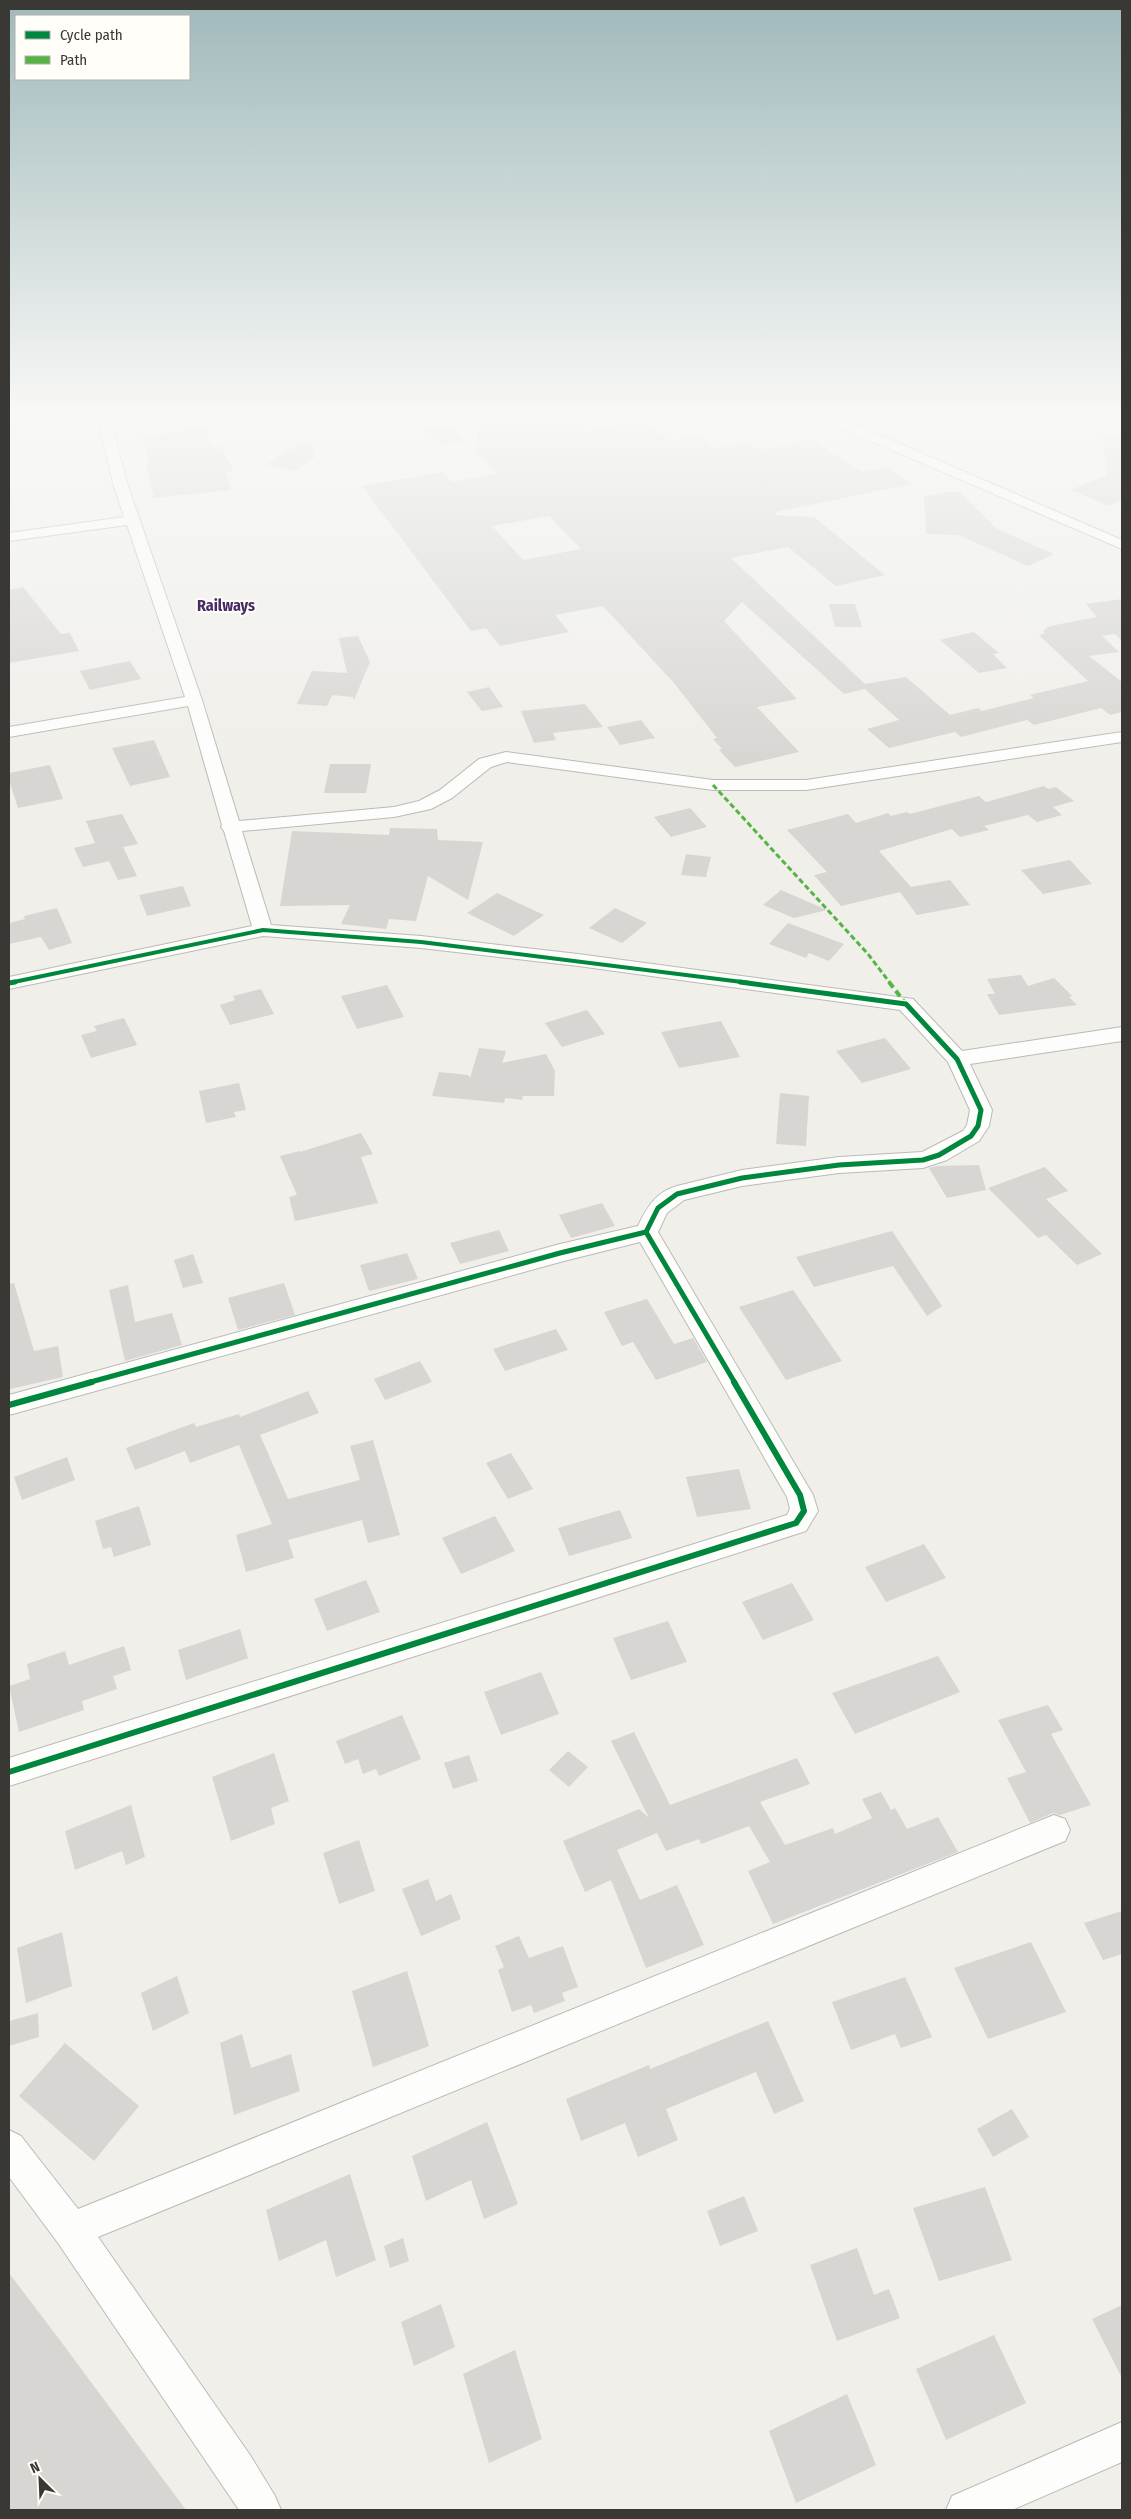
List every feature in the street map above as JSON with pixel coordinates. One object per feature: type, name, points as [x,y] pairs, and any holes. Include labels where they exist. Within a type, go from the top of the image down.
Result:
[{"type":"street","points":[[9,538],[74,529]]},
{"type":"street","points":[[136,529],[194,700],[230,827],[263,930]]},
{"type":"street","points":[[1084,529],[1122,545]]},
{"type":"street","points":[[9,732],[194,700]]},
{"type":"street","points":[[230,827],[394,812],[425,805],[446,794],[485,763],[506,757],[714,785],[806,785],[1122,737]]},
{"type":"street","points":[[9,983],[263,930],[421,942],[906,1004],[957,1059],[981,1110],[978,1126],[971,1136],[940,1155],[923,1160],[840,1165],[742,1178],[676,1194],[658,1208],[646,1232],[532,1261],[9,1405]]},
{"type":"street","points":[[957,1059],[1122,1034]]},
{"type":"street","points":[[9,1772],[796,1523],[804,1511],[800,1495],[646,1232]]},
{"type":"street","points":[[71,2230],[1054,1830]]},
{"type":"street","points":[[9,2148],[71,2230],[236,2469],[261,2510]]},
{"type":"street","points":[[966,2510],[1122,2442]]},
{"type":"building","points":[[394,529],[494,529],[523,560],[581,549],[561,529],[828,529],[885,575],[836,586],[788,547],[731,558],[865,684],[906,677],[950,715],[978,708],[982,711],[1034,698],[1030,695],[1088,681],[1039,635],[1044,634],[1044,630],[1050,626],[1097,617],[1086,604],[1122,599],[1122,641],[1115,634],[1102,636],[1119,652],[1089,656],[1122,682],[1122,712],[1110,715],[1101,708],[1034,725],[1027,720],[961,737],[955,732],[889,748],[867,729],[899,720],[865,689],[844,694],[742,602],[724,621],[797,699],[757,707],[799,752],[735,767],[719,750],[722,749],[713,739],[717,738],[674,683],[603,606],[555,615],[569,632],[500,646],[486,628],[471,631]]},
{"type":"building","points":[[926,529],[997,529],[1054,554],[1028,566],[958,535],[926,534]]},
{"type":"building","points":[[23,587],[61,634],[70,633],[79,651],[9,663],[9,590]]},
{"type":"building","points":[[829,604],[855,604],[862,627],[835,627]]},
{"type":"building","points":[[974,632],[999,653],[993,654],[1007,668],[979,673],[940,640]]},
{"type":"building","points":[[358,636],[370,662],[354,700],[353,697],[332,695],[327,706],[297,704],[312,671],[347,673],[339,638]]},
{"type":"building","points":[[130,661],[141,679],[90,690],[80,671]]},
{"type":"building","points":[[489,687],[503,707],[482,711],[467,692]]},
{"type":"building","points":[[585,704],[603,727],[553,733],[556,740],[534,743],[521,711]]},
{"type":"building","points":[[641,720],[655,738],[620,745],[607,727]]},
{"type":"building","points":[[154,740],[170,777],[130,786],[112,748]]},
{"type":"building","points":[[330,764],[371,764],[366,793],[324,793]]},
{"type":"building","points":[[50,765],[63,799],[18,808],[9,780],[9,773]]},
{"type":"building","points":[[1044,786],[1048,789],[1056,787],[1074,801],[1053,807],[1062,815],[1037,822],[1028,815],[984,826],[989,830],[960,837],[952,829],[879,851],[911,887],[950,880],[970,905],[917,915],[900,892],[841,906],[814,875],[827,872],[787,830],[848,814],[856,823],[888,813],[891,816],[907,812],[910,814],[979,796],[986,802]]},
{"type":"building","points":[[690,808],[707,827],[671,837],[654,817]]},
{"type":"building","points":[[122,814],[138,844],[123,847],[137,876],[118,880],[109,861],[83,867],[74,848],[95,843],[86,821]]},
{"type":"building","points":[[390,828],[437,829],[438,840],[483,842],[468,900],[428,876],[416,921],[389,919],[386,929],[341,924],[350,905],[280,906],[292,831],[389,835]]},
{"type":"building","points":[[686,854],[711,857],[706,877],[681,875]]},
{"type":"building","points":[[1070,860],[1092,884],[1043,894],[1021,870]]},
{"type":"building","points":[[183,886],[191,906],[147,916],[139,895]]},
{"type":"building","points":[[781,890],[827,910],[794,918],[763,905]]},
{"type":"building","points":[[497,893],[544,915],[514,936],[467,913]]},
{"type":"building","points":[[57,908],[72,943],[49,950],[41,937],[9,944],[9,923],[25,919],[24,916]]},
{"type":"building","points":[[615,908],[647,923],[622,943],[589,928]]},
{"type":"building","points":[[788,923],[844,944],[829,961],[809,953],[806,958],[769,944]]},
{"type":"building","points":[[1021,975],[1028,986],[1054,978],[1072,996],[1069,997],[1077,1005],[999,1015],[987,994],[995,994],[987,979]]},
{"type":"building","points":[[387,985],[404,1017],[357,1029],[341,996]]},
{"type":"building","points":[[261,989],[274,1014],[230,1025],[220,1005],[235,1000],[233,996]]},
{"type":"building","points":[[587,1010],[605,1034],[562,1047],[545,1023]]},
{"type":"building","points":[[124,1018],[137,1045],[91,1058],[81,1035],[97,1031],[94,1026]]},
{"type":"building","points":[[721,1021],[740,1057],[679,1068],[661,1032]]},
{"type":"building","points":[[885,1038],[911,1069],[862,1083],[836,1051]]},
{"type":"building","points":[[479,1048],[506,1051],[502,1063],[546,1054],[555,1071],[554,1096],[523,1096],[522,1100],[505,1098],[504,1103],[432,1096],[439,1072],[468,1075],[470,1078]]},
{"type":"building","points":[[239,1083],[246,1110],[234,1112],[236,1117],[206,1123],[199,1091]]},
{"type":"building","points":[[780,1093],[809,1096],[806,1146],[776,1144]]},
{"type":"building","points":[[361,1133],[373,1154],[361,1157],[378,1203],[295,1221],[289,1197],[297,1195],[280,1156],[300,1152]]},
{"type":"building","points":[[979,1165],[986,1190],[947,1198],[929,1168],[936,1166]]},
{"type":"building","points":[[1045,1167],[1068,1191],[1046,1199],[1102,1254],[1077,1265],[1046,1235],[1038,1238],[988,1188]]},
{"type":"building","points":[[602,1203],[615,1226],[571,1238],[559,1215]]},
{"type":"building","points":[[499,1230],[509,1251],[460,1264],[450,1243]]},
{"type":"building","points":[[892,1231],[942,1306],[927,1316],[893,1266],[814,1287],[796,1257]]},
{"type":"building","points":[[407,1253],[418,1279],[369,1291],[360,1265]]},
{"type":"building","points":[[193,1254],[203,1283],[183,1288],[174,1260]]},
{"type":"building","points":[[14,1283],[34,1351],[58,1346],[63,1377],[10,1389],[9,1284]]},
{"type":"building","points":[[284,1283],[295,1315],[238,1330],[228,1298]]},
{"type":"building","points":[[128,1285],[135,1322],[172,1313],[182,1345],[125,1361],[109,1290]]},
{"type":"building","points":[[793,1290],[842,1361],[786,1380],[739,1307]]},
{"type":"building","points":[[647,1299],[674,1344],[693,1338],[707,1362],[656,1380],[633,1342],[622,1346],[604,1312]]},
{"type":"building","points":[[556,1329],[568,1350],[505,1371],[493,1349]]},
{"type":"building","points":[[420,1361],[432,1382],[385,1400],[374,1379]]},
{"type":"building","points":[[308,1391],[319,1413],[260,1435],[288,1499],[360,1480],[350,1446],[373,1440],[400,1535],[368,1543],[362,1520],[288,1540],[294,1558],[246,1572],[236,1535],[272,1524],[239,1445],[190,1463],[185,1451],[135,1470],[126,1448],[194,1423],[196,1427],[239,1414],[240,1417]]},
{"type":"building","points":[[511,1453],[533,1489],[508,1499],[486,1463]]},
{"type":"building","points":[[67,1457],[75,1480],[22,1500],[14,1477]]},
{"type":"building","points":[[739,1469],[751,1509],[697,1517],[686,1477]]},
{"type":"building","points":[[139,1506],[151,1545],[114,1557],[111,1547],[103,1549],[95,1521]]},
{"type":"building","points":[[620,1510],[632,1538],[569,1556],[558,1528]]},
{"type":"building","points":[[495,1516],[515,1551],[461,1574],[442,1538]]},
{"type":"building","points":[[924,1544],[946,1578],[886,1602],[865,1567]]},
{"type":"building","points":[[366,1580],[380,1612],[327,1631],[314,1599]]},
{"type":"building","points":[[792,1583],[814,1620],[763,1640],[742,1602]]},
{"type":"building","points":[[668,1621],[687,1662],[631,1680],[613,1638]]},
{"type":"building","points":[[240,1629],[248,1658],[186,1680],[178,1650]]},
{"type":"building","points":[[124,1646],[131,1670],[113,1676],[117,1689],[82,1701],[84,1710],[19,1732],[9,1686],[30,1679],[27,1664],[65,1651],[69,1665]]},
{"type":"building","points":[[938,1656],[960,1692],[855,1734],[832,1693]]},
{"type":"building","points":[[541,1672],[559,1714],[501,1735],[484,1692]]},
{"type":"building","points":[[1048,1705],[1063,1730],[1051,1734],[1091,1805],[1060,1815],[1053,1813],[1030,1823],[1007,1778],[1026,1772],[998,1720]]},
{"type":"building","points":[[402,1715],[421,1759],[379,1776],[376,1769],[363,1774],[358,1759],[345,1764],[336,1741]]},
{"type":"building","points":[[634,1732],[670,1805],[797,1758],[810,1784],[760,1802],[785,1845],[833,1828],[835,1834],[872,1818],[862,1799],[881,1792],[891,1810],[895,1808],[907,1829],[938,1817],[958,1852],[773,1924],[748,1871],[770,1862],[749,1826],[701,1844],[699,1839],[666,1851],[657,1833],[617,1850],[640,1900],[677,1885],[704,1945],[646,1968],[611,1880],[585,1892],[563,1841],[639,1809],[649,1818],[611,1741]]},
{"type":"building","points":[[568,1751],[588,1767],[569,1787],[549,1770]]},
{"type":"building","points":[[274,1753],[289,1801],[271,1808],[275,1824],[231,1841],[212,1777]]},
{"type":"building","points":[[469,1755],[478,1781],[453,1789],[444,1763]]},
{"type":"building","points":[[131,1805],[145,1857],[126,1865],[122,1851],[75,1870],[65,1831]]},
{"type":"building","points":[[359,1840],[375,1891],[339,1904],[323,1853]]},
{"type":"building","points":[[428,1879],[436,1901],[451,1894],[461,1919],[421,1936],[402,1889]]},
{"type":"building","points":[[1122,1911],[1122,1954],[1103,1960],[1084,1923]]},
{"type":"building","points":[[62,1932],[72,1986],[26,2003],[17,1948]]},
{"type":"building","points":[[519,1936],[529,1958],[563,1946],[578,1987],[562,1993],[565,2001],[534,2013],[531,2005],[512,2012],[498,1970],[504,1967],[495,1946]]},
{"type":"building","points":[[1031,1942],[1066,2012],[988,2039],[954,1968]]},
{"type":"building","points":[[407,1971],[429,2046],[373,2067],[352,1991]]},
{"type":"building","points":[[177,1976],[189,2013],[153,2031],[141,1993]]},
{"type":"building","points":[[905,1977],[932,2037],[901,2048],[895,2034],[851,2050],[832,2002]]},
{"type":"building","points":[[38,2013],[39,2037],[9,2046],[9,2021]]},
{"type":"building","points":[[768,2021],[804,2101],[774,2114],[756,2072],[666,2109],[678,2140],[638,2157],[625,2123],[581,2141],[566,2099],[649,2065],[650,2069]]},
{"type":"building","points":[[242,2034],[251,2068],[291,2054],[300,2091],[234,2115],[220,2043]]},
{"type":"building","points":[[65,2043],[139,2106],[94,2161],[19,2096]]},
{"type":"building","points":[[1012,2109],[1029,2137],[993,2157],[977,2129]]},
{"type":"building","points":[[487,2122],[518,2204],[484,2219],[471,2180],[426,2201],[412,2156]]},
{"type":"building","points":[[350,2174],[376,2260],[336,2277],[326,2240],[279,2261],[266,2210]]},
{"type":"building","points":[[985,2187],[1012,2260],[939,2281],[913,2208]]},
{"type":"building","points":[[744,2196],[758,2231],[720,2246],[707,2211]]},
{"type":"building","points":[[403,2238],[409,2261],[390,2268],[384,2246]]},
{"type":"building","points":[[857,2248],[874,2295],[889,2289],[900,2318],[837,2341],[810,2265]]},
{"type":"building","points":[[9,2273],[59,2339],[186,2510],[9,2510]]},
{"type":"building","points":[[441,2304],[455,2347],[414,2366],[401,2322]]},
{"type":"building","points":[[1122,2305],[1122,2378],[1092,2319]]},
{"type":"building","points":[[994,2335],[1026,2403],[946,2440],[916,2369]]},
{"type":"building","points":[[515,2350],[542,2439],[489,2463],[463,2374]]},
{"type":"building","points":[[847,2394],[876,2465],[796,2503],[769,2431]]},
{"type":"marked path","points":[[713,785],[868,954],[906,1004]]},
{"type":"cycle path","points":[[9,983],[263,930],[421,942],[578,960],[906,1004],[957,1059],[981,1110],[978,1126],[971,1136],[939,1155],[923,1160],[839,1165],[742,1178],[677,1194],[658,1208],[646,1232],[560,1253],[9,1405]]},
{"type":"cycle path","points":[[9,1772],[796,1523],[804,1511],[800,1495],[646,1232]]},
{"type":"district","name":"Railways","points":[[226,605]]}]
